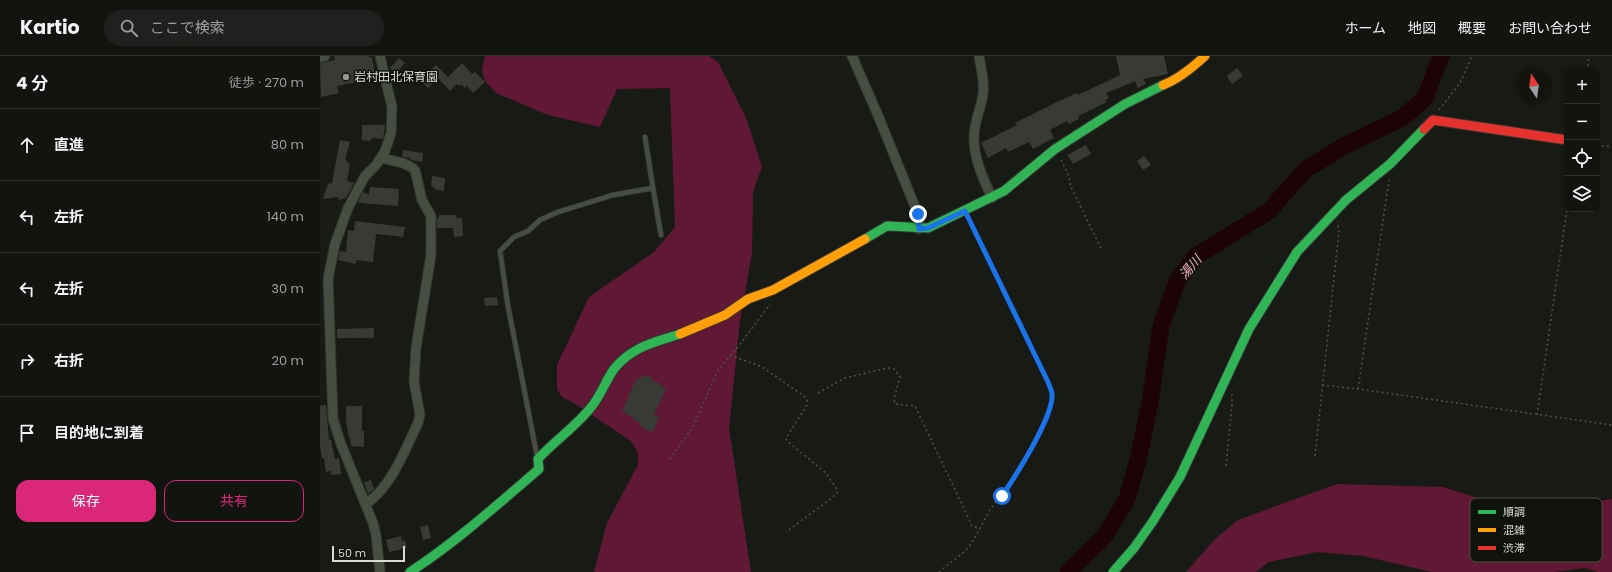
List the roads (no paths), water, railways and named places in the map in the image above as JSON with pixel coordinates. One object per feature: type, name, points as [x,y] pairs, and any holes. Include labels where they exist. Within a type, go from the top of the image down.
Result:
[{"type":"street","points":[[320,57],[325,56]]},
{"type":"street","points":[[380,56],[393,114],[389,142],[381,158],[365,176],[348,208],[335,244],[328,279],[333,419],[341,444],[366,504],[376,535],[380,572]]},
{"type":"street","points":[[852,56],[918,214],[919,229]]},
{"type":"street","points":[[979,56],[984,89],[974,132],[975,151],[982,177],[992,198]]},
{"type":"street","points":[[410,572],[439,552],[491,511],[539,469],[538,460],[545,451],[576,425],[593,404],[614,369],[626,356],[638,348],[679,334],[725,315],[748,300],[774,290],[887,226],[897,224],[919,229],[928,228],[992,198],[1004,191],[1055,149],[1125,104],[1149,91],[1171,82],[1188,71],[1205,56]]},
{"type":"street","points":[[1113,572],[1134,548],[1153,521],[1180,477],[1249,329],[1276,285],[1297,252],[1346,200],[1390,164],[1433,120],[1564,140]]},
{"type":"street","points":[[366,504],[378,494],[395,469],[418,423],[420,415],[414,382],[416,348],[431,255],[431,216],[422,200],[415,170],[403,163],[381,158]]},
{"type":"lane","points":[[645,137],[661,235]]},
{"type":"lane","points":[[538,460],[508,306],[500,252],[514,237],[528,231],[540,220],[558,212],[613,195],[653,188]]},
{"type":"waterway","name":"湯川","points":[[1068,572],[1104,537],[1127,499],[1138,460],[1150,402],[1161,326],[1177,281],[1196,256],[1269,211],[1305,170],[1342,147],[1402,118],[1425,98],[1441,56]]},
{"type":"place","name":"岩村田北保育園","points":[[346,77]]}]
